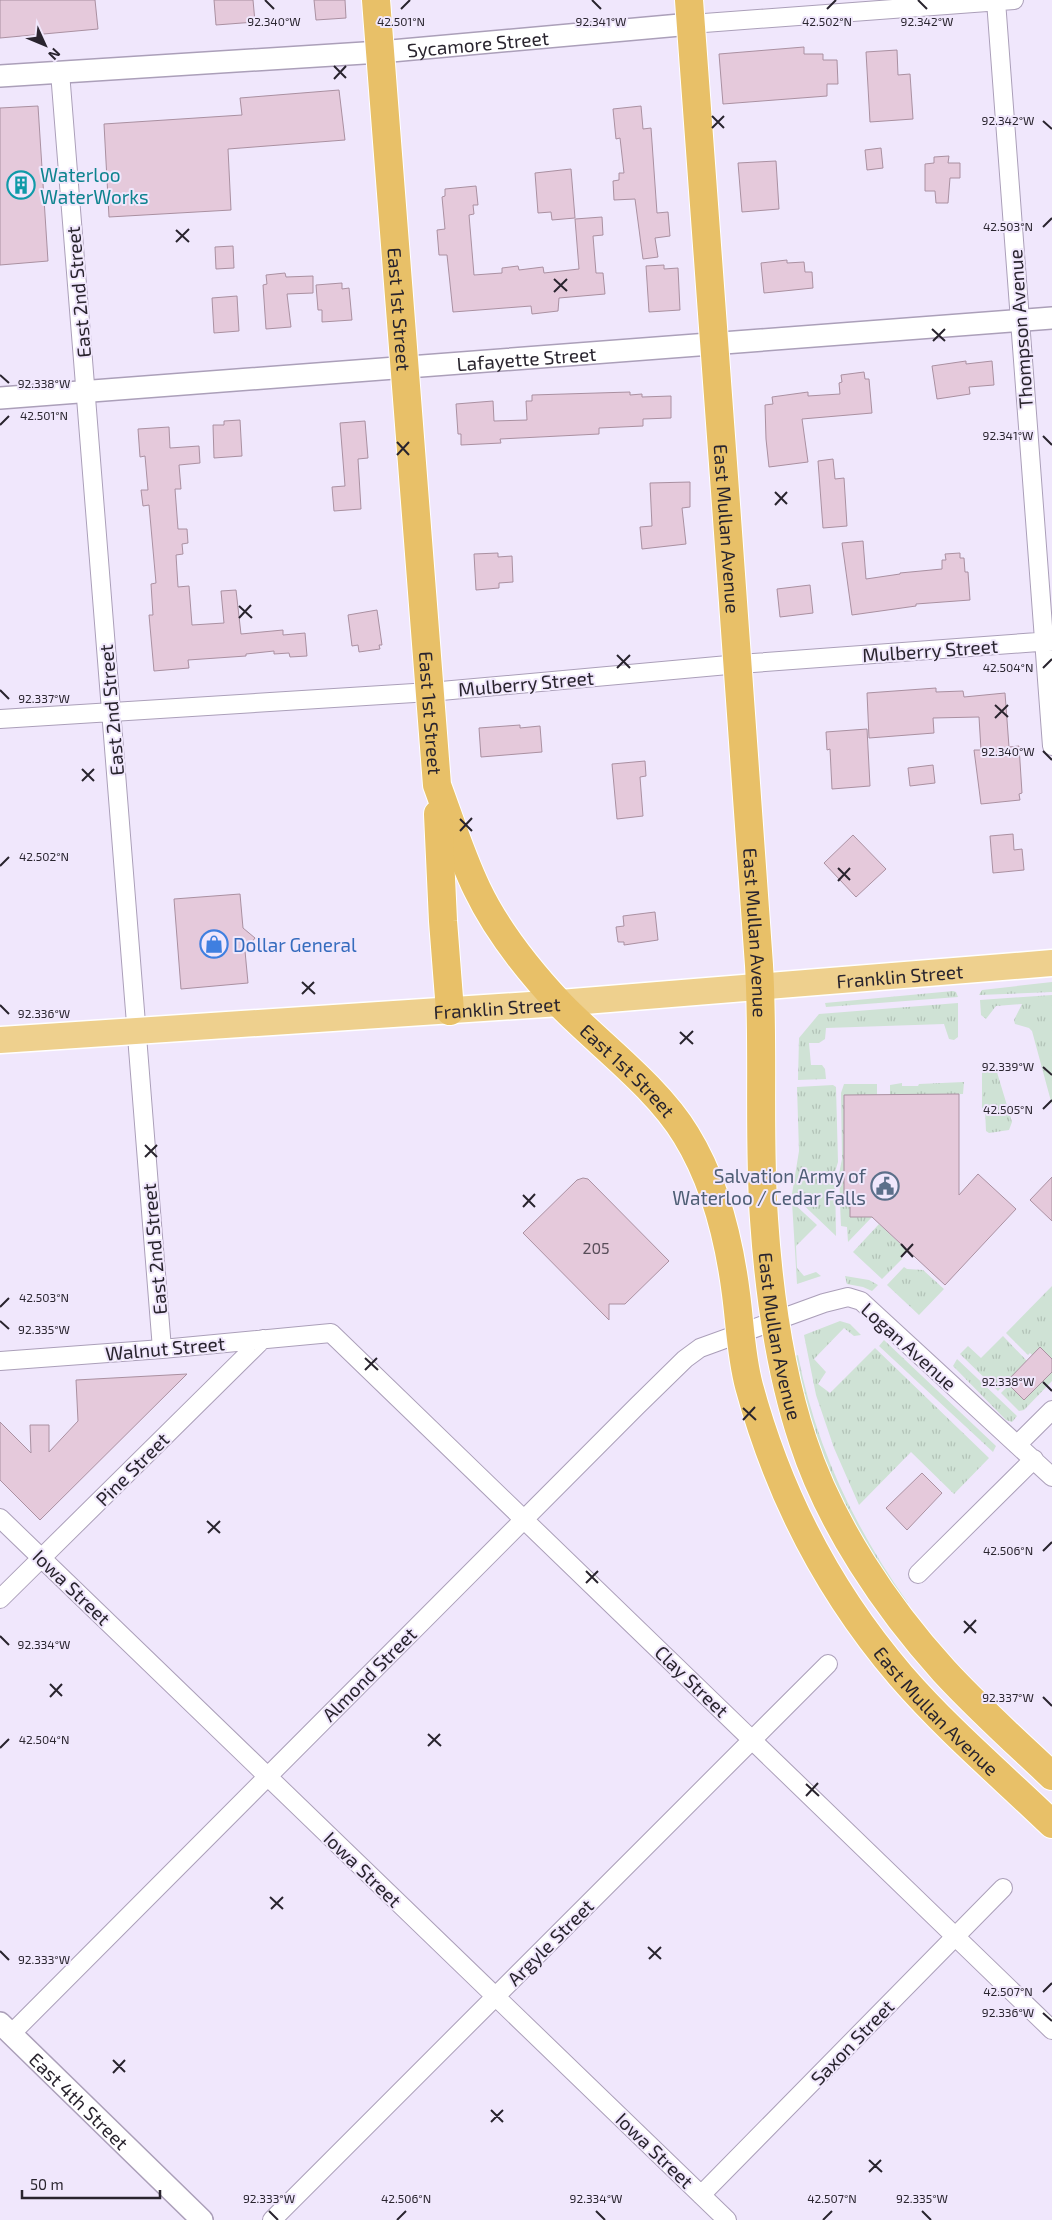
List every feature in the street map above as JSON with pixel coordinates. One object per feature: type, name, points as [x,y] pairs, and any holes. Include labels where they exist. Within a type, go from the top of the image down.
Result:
[{"type":"highway","name":"East 1st Street","points":[[376,0],[437,785],[478,891],[502,930],[560,1003],[632,1072],[669,1111],[686,1134],[712,1187],[720,1213],[736,1291],[740,1334]]},
{"type":"highway","name":"East Mullan Avenue","points":[[690,12],[716,344],[760,986],[764,1217],[775,1320],[787,1386],[804,1445],[832,1508],[857,1554],[887,1601],[925,1650],[977,1705],[1052,1776]]},
{"type":"highway","points":[[437,785],[443,921],[450,1011]]},
{"type":"highway","name":"East Mullan Avenue","points":[[740,1334],[748,1381],[772,1459],[800,1523],[836,1588],[876,1645],[914,1690],[1052,1824]]},
{"type":"main road","name":"Franklin Street","points":[[0,1040],[560,1003],[1052,963]]},
{"type":"street","name":"Sycamore Street","points":[[0,76],[380,52],[690,12],[1014,0]]},
{"type":"street","name":"Thompson Avenue","points":[[996,1],[1019,321],[1048,641],[1052,746]]},
{"type":"street","name":"East 2nd Street","points":[[60,72],[162,1349]]},
{"type":"street","name":"Lafayette Street","points":[[0,398],[1052,318]]},
{"type":"street","name":"Mulberry Street","points":[[0,719],[430,692],[738,664],[1048,641]]},
{"type":"street","name":"Logan Avenue","points":[[740,1334],[841,1298],[848,1297],[861,1301],[1052,1477]]},
{"type":"street","name":"Walnut Street","points":[[0,1361],[162,1349],[331,1333]]},
{"type":"street","name":"Clay Street","points":[[331,1333],[1052,2030]]},
{"type":"street","name":"Almond Street","points":[[5,2028],[268,1776],[685,1359],[700,1348],[740,1334]]},
{"type":"street","name":"Pine Street","points":[[0,1599],[263,1339]]},
{"type":"street","points":[[1017,1445],[1052,1410]]},
{"type":"street","points":[[918,1574],[1034,1459]]},
{"type":"street","name":"Iowa Street","points":[[0,1518],[726,2220]]},
{"type":"street","name":"Argyle Street","points":[[272,2220],[828,1664]]},
{"type":"street","name":"Saxon Street","points":[[701,2195],[1003,1888]]},
{"type":"street","name":"East 4th Street","points":[[5,2028],[202,2220]]},
{"type":"green space","points":[[1052,982],[1052,992],[979,995],[982,990]]},
{"type":"green space","points":[[956,992],[958,997],[826,1007],[825,1003]]},
{"type":"green space","points":[[1052,995],[1052,1105],[1032,1031],[1029,1028],[1015,1024],[1014,1020],[1022,1004],[996,1006],[986,1019],[981,1015],[980,1000]]},
{"type":"green space","points":[[958,1003],[958,1037],[954,1040],[949,1039],[944,1024],[826,1028],[825,1039],[819,1043],[809,1043],[811,1065],[822,1065],[825,1069],[826,1079],[798,1080],[799,1038],[819,1014]]},
{"type":"green space","points":[[996,1069],[1012,1122],[1009,1130],[989,1133],[986,1131],[985,1109],[982,1108],[982,1070]]},
{"type":"green space","points":[[964,1082],[963,1094],[890,1095],[890,1085],[902,1083],[902,1086],[918,1086],[919,1084]]},
{"type":"green space","points":[[844,1084],[877,1084],[877,1095],[844,1095],[844,1195],[840,1196],[839,1174],[842,1159],[841,1093]]},
{"type":"green space","points":[[833,1085],[836,1087],[838,1162],[835,1172],[836,1236],[792,1194],[799,1151],[797,1087]]},
{"type":"green space","points":[[792,1202],[817,1225],[796,1246],[797,1268],[804,1276],[816,1272],[821,1276],[797,1284]]},
{"type":"green space","points":[[840,1203],[850,1203],[851,1217],[872,1217],[848,1242],[847,1227],[841,1226]]},
{"type":"green space","points":[[879,1224],[907,1250],[901,1257],[902,1259],[882,1279],[853,1252]]},
{"type":"green space","points":[[904,1267],[907,1269],[923,1270],[944,1289],[919,1315],[887,1285]]},
{"type":"green space","points":[[845,1276],[869,1280],[878,1285],[872,1291],[847,1284]]},
{"type":"green space","points":[[1052,1286],[1052,1359],[1030,1353],[1028,1355],[1006,1333]]},
{"type":"green space","points":[[840,1321],[850,1324],[861,1335],[854,1336],[844,1328],[814,1359],[826,1372],[818,1384],[830,1393],[875,1348],[989,1458],[954,1494],[911,1452],[859,1505],[834,1448],[816,1395],[804,1335]]},
{"type":"green space","points":[[1003,1336],[1027,1361],[998,1391],[960,1354],[968,1346],[981,1358]]},
{"type":"green space","points":[[884,1340],[996,1446],[993,1452],[879,1346]]},
{"type":"green space","points":[[798,1355],[815,1421],[839,1485],[871,1546],[908,1603],[905,1606],[866,1547],[831,1481],[806,1408],[793,1357]]},
{"type":"green space","points":[[957,1359],[1017,1416],[1012,1422],[1006,1420],[953,1366]]},
{"type":"green space","points":[[1052,1372],[1052,1381],[1024,1410],[1019,1411],[1001,1393],[1009,1385],[1024,1400]]},
{"type":"building","points":[[0,0],[95,0],[98,29],[0,38]]},
{"type":"building","points":[[214,0],[253,0],[255,22],[216,25]]},
{"type":"building","points":[[314,0],[345,0],[346,18],[316,20]]},
{"type":"building","points":[[804,47],[804,54],[823,54],[823,60],[837,60],[838,84],[827,84],[827,96],[723,104],[719,54]]},
{"type":"building","points":[[897,50],[898,75],[910,74],[913,119],[870,122],[866,52]]},
{"type":"building","points":[[339,90],[345,140],[228,149],[231,210],[109,217],[104,124],[242,115],[240,98]]},
{"type":"building","name":"Waterloo WaterWorks","points":[[38,106],[48,261],[0,265],[0,108]]},
{"type":"building","points":[[641,106],[643,129],[651,128],[657,213],[668,212],[670,236],[655,238],[658,257],[643,259],[635,199],[614,200],[613,181],[619,180],[619,173],[624,173],[620,138],[616,139],[613,109]]},
{"type":"building","points":[[881,148],[883,168],[867,170],[865,150]]},
{"type":"building","points":[[949,156],[948,163],[960,163],[960,178],[950,178],[948,203],[936,203],[935,191],[925,191],[925,164],[934,163],[934,157]]},
{"type":"building","points":[[776,161],[779,209],[742,212],[738,163]]},
{"type":"building","points":[[571,169],[575,218],[552,220],[551,212],[538,213],[535,173]]},
{"type":"building","points":[[476,186],[478,205],[473,205],[474,214],[469,215],[474,275],[502,273],[502,268],[518,266],[519,270],[543,267],[544,273],[579,269],[575,219],[602,217],[603,235],[593,236],[596,273],[603,273],[605,294],[559,298],[558,311],[532,314],[531,306],[453,312],[447,255],[439,255],[437,230],[445,229],[442,197],[445,196],[445,189]]},
{"type":"building","points":[[233,246],[234,268],[216,269],[215,247]]},
{"type":"building","points":[[787,260],[787,263],[804,262],[805,272],[812,272],[813,288],[764,293],[761,263]]},
{"type":"building","points":[[664,265],[664,269],[678,268],[680,310],[649,312],[646,266]]},
{"type":"building","points":[[285,273],[286,277],[313,276],[313,293],[287,294],[291,327],[266,329],[263,285],[267,284],[266,275]]},
{"type":"building","points":[[342,283],[342,289],[349,288],[352,320],[322,322],[322,310],[318,310],[316,285]]},
{"type":"building","points":[[237,296],[239,331],[214,333],[212,298]]},
{"type":"building","points":[[966,361],[966,364],[992,361],[994,385],[969,387],[970,394],[937,399],[932,366]]},
{"type":"building","points":[[864,372],[865,379],[869,379],[872,413],[802,419],[808,462],[769,467],[765,405],[773,404],[772,397],[808,392],[808,396],[840,394],[839,383],[842,382],[841,375]]},
{"type":"building","points":[[630,392],[630,395],[642,394],[642,397],[671,396],[671,418],[643,419],[643,426],[599,428],[599,434],[500,439],[501,443],[461,445],[461,434],[458,434],[456,404],[493,401],[494,421],[527,420],[526,401],[532,401],[532,395]]},
{"type":"building","points":[[240,420],[242,456],[214,458],[213,425],[224,425],[224,421]]},
{"type":"building","points":[[365,421],[368,458],[358,459],[361,509],[334,511],[332,487],[345,486],[340,423]]},
{"type":"building","points":[[169,427],[170,448],[199,446],[200,463],[179,465],[181,489],[175,489],[178,529],[187,529],[188,543],[182,544],[183,554],[176,555],[178,587],[189,586],[192,625],[224,623],[221,591],[236,590],[241,634],[283,630],[283,635],[305,633],[307,656],[290,657],[289,653],[274,654],[274,651],[246,654],[246,656],[188,660],[189,668],[154,671],[149,615],[153,615],[151,584],[156,583],[149,505],[143,506],[141,490],[148,490],[145,456],[140,457],[138,429]]},
{"type":"building","points":[[833,459],[835,479],[844,478],[847,526],[823,528],[818,461]]},
{"type":"building","points":[[690,482],[690,507],[682,508],[686,544],[642,549],[640,527],[652,526],[650,483]]},
{"type":"building","points":[[863,541],[866,579],[900,573],[942,569],[942,560],[946,560],[945,554],[960,553],[960,558],[964,558],[965,572],[968,572],[970,600],[916,604],[916,606],[852,615],[842,543]]},
{"type":"building","points":[[498,553],[498,557],[512,556],[513,582],[499,583],[499,588],[476,590],[474,554]]},
{"type":"building","points":[[810,585],[813,613],[780,617],[777,589]]},
{"type":"building","points":[[377,610],[382,645],[379,645],[380,649],[359,652],[358,645],[352,646],[348,615]]},
{"type":"building","points":[[936,688],[936,692],[963,691],[964,697],[1005,693],[1009,747],[1019,746],[1022,793],[1019,794],[1020,800],[981,804],[974,750],[981,750],[979,717],[933,718],[934,733],[869,738],[867,693]]},
{"type":"building","points":[[520,725],[520,728],[540,726],[542,752],[481,757],[479,728]]},
{"type":"building","points":[[867,729],[870,786],[832,789],[830,749],[827,750],[826,732]]},
{"type":"building","points":[[645,761],[646,776],[640,777],[643,816],[617,819],[612,764]]},
{"type":"building","points":[[933,765],[935,783],[910,786],[908,768]]},
{"type":"building","points":[[1013,834],[1014,850],[1022,849],[1024,870],[993,873],[990,836]]},
{"type":"building","points":[[853,835],[886,869],[856,897],[824,863]]},
{"type":"building","name":"Dollar General","points":[[240,894],[243,928],[255,938],[245,951],[248,983],[181,989],[174,899]]},
{"type":"building","points":[[655,912],[658,940],[624,945],[624,942],[618,942],[616,927],[624,926],[623,916]]},
{"type":"building","name":"Salvation Army of Waterloo / Cedar Falls","points":[[959,1094],[959,1195],[978,1174],[1016,1209],[945,1285],[872,1217],[850,1217],[850,1200],[844,1200],[844,1095]]},
{"type":"building","points":[[1052,1177],[1052,1221],[1030,1200]]},
{"type":"building","points":[[588,1179],[669,1261],[625,1304],[609,1304],[609,1320],[523,1233],[577,1180]]},
{"type":"building","points":[[1040,1347],[1052,1359],[1052,1372],[1024,1400],[1006,1382]]},
{"type":"building","points":[[187,1374],[40,1520],[0,1480],[0,1422],[31,1453],[30,1425],[49,1425],[49,1452],[78,1421],[76,1380]]},
{"type":"building","points":[[922,1473],[942,1493],[907,1530],[886,1508]]},
{"type":"place","name":"Waterloo WaterWorks","points":[[21,185]]},
{"type":"place","name":"Dollar General","points":[[214,944]]},
{"type":"place","name":"Salvation Army of Waterloo / Cedar Falls","points":[[885,1186]]}]
